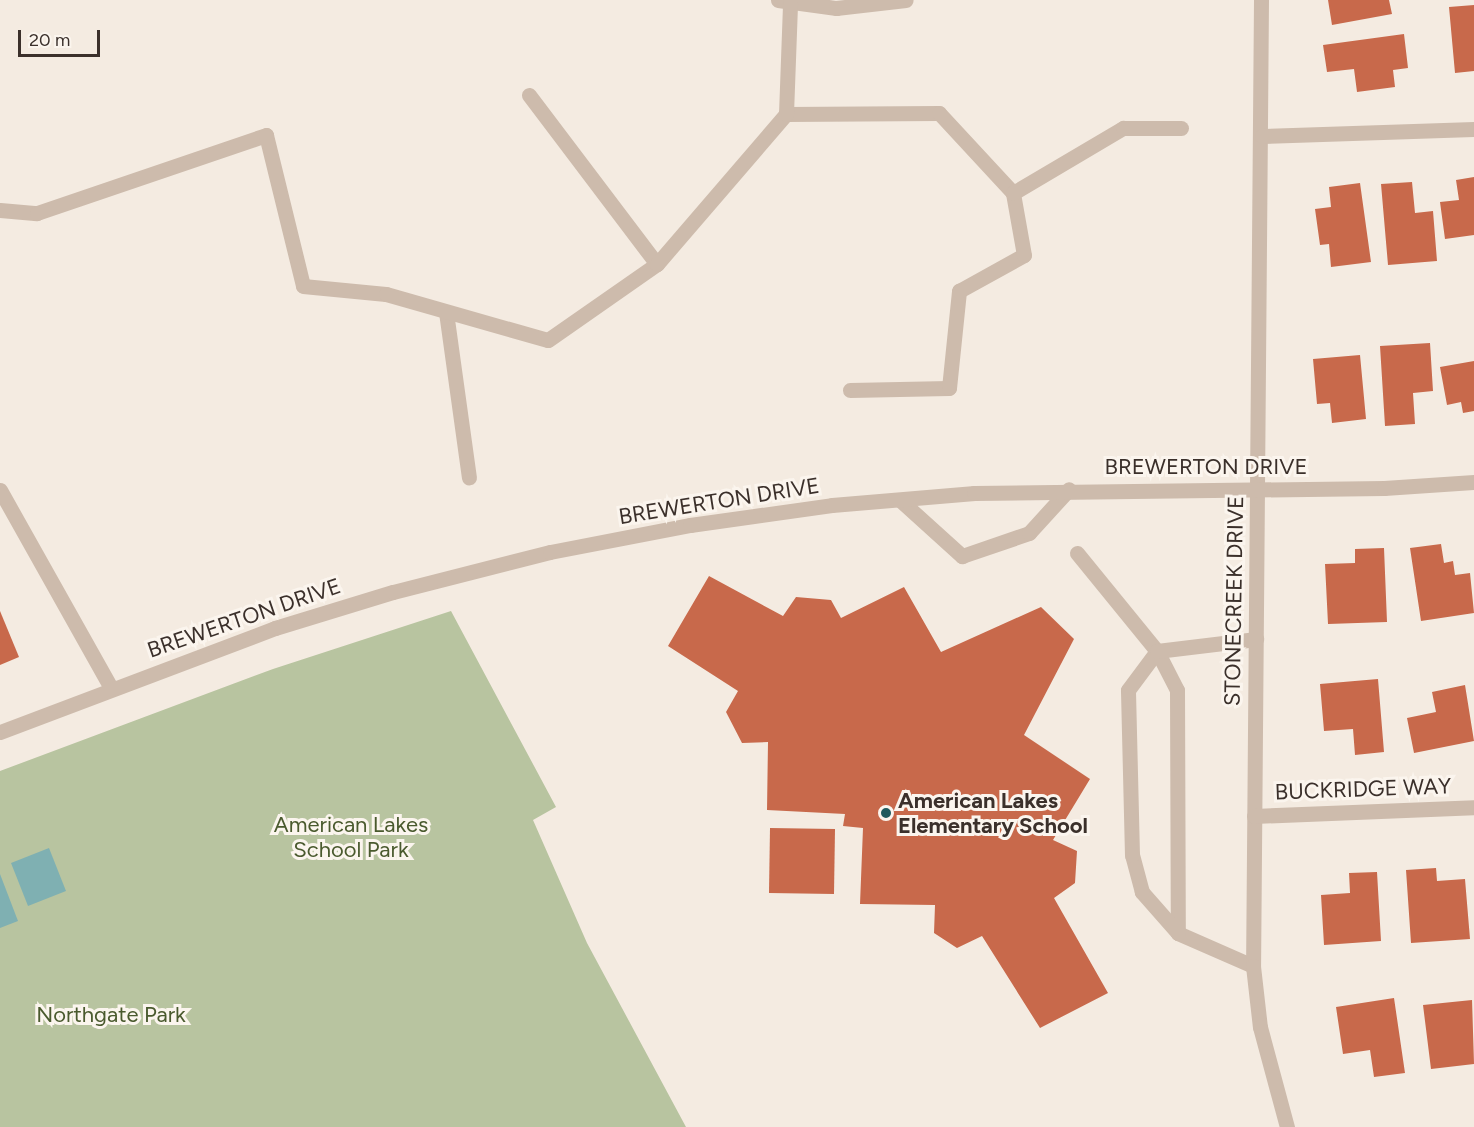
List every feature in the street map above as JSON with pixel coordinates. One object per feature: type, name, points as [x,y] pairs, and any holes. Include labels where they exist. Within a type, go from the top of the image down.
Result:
[{"type":"street","points":[[0,210],[36,213],[266,135],[303,286],[386,294],[548,340],[657,264],[786,114],[784,2],[859,8],[906,0]]},
{"type":"street","name":"STONECREEK DRIVE","points":[[1261,0],[1262,136],[1253,966],[1260,1027],[1287,1127]]},
{"type":"street","points":[[529,95],[657,264]]},
{"type":"street","points":[[786,114],[939,113],[1012,193],[1024,255],[959,291],[950,388],[850,390]]},
{"type":"street","points":[[1012,193],[1123,128],[1181,128]]},
{"type":"street","points":[[1262,136],[1474,129]]},
{"type":"street","points":[[446,312],[469,477]]},
{"type":"street","name":"BREWERTON DRIVE","points":[[0,732],[111,688],[275,628],[412,586],[550,552],[690,525],[900,500],[1069,489],[1258,490],[1474,482]]},
{"type":"street","points":[[900,500],[962,556],[1029,533],[1069,489]]},
{"type":"street","points":[[0,490],[111,688]]},
{"type":"street","points":[[1077,553],[1157,651],[1177,690],[1179,933]]},
{"type":"street","points":[[1253,966],[1179,933],[1142,891],[1132,855],[1128,690],[1157,651],[1256,639]]},
{"type":"street","name":"BUCKRIDGE WAY","points":[[1254,816],[1474,807]]},
{"type":"green space","name":"American Lakes School Park","points":[[451,611],[556,807],[533,820],[587,943],[686,1127],[0,1127],[0,771],[273,669]]},
{"type":"water","points":[[49,848],[66,891],[28,906],[11,863]]},
{"type":"water","points":[[0,874],[18,921],[0,928]]},
{"type":"building","points":[[1328,0],[1389,0],[1392,14],[1332,25]]},
{"type":"building","points":[[1474,5],[1474,71],[1455,73],[1449,7]]},
{"type":"building","points":[[1404,34],[1408,68],[1393,70],[1395,87],[1357,92],[1354,69],[1327,72],[1323,45]]},
{"type":"building","points":[[1474,177],[1474,235],[1445,239],[1440,202],[1459,200],[1456,180]]},
{"type":"building","points":[[1412,182],[1415,213],[1433,211],[1437,261],[1388,265],[1381,184]]},
{"type":"building","points":[[1360,183],[1371,262],[1331,267],[1329,244],[1320,245],[1315,209],[1331,207],[1329,187]]},
{"type":"building","points":[[1430,343],[1433,391],[1413,393],[1415,424],[1385,426],[1380,346]]},
{"type":"building","points":[[1360,355],[1366,419],[1332,423],[1330,403],[1317,404],[1313,359]]},
{"type":"building","points":[[1474,361],[1474,411],[1463,413],[1461,402],[1447,405],[1440,367]]},
{"type":"building","points":[[1441,544],[1444,563],[1453,561],[1455,575],[1470,573],[1474,613],[1421,621],[1410,548]]},
{"type":"building","points":[[1384,548],[1387,622],[1328,624],[1325,564],[1355,563],[1355,549]]},
{"type":"building","points":[[709,576],[783,616],[796,597],[831,600],[841,618],[904,587],[941,652],[1041,607],[1074,639],[1024,735],[1090,779],[1053,840],[1077,851],[1075,883],[1054,898],[1108,993],[1040,1028],[982,936],[957,948],[934,933],[935,905],[860,904],[863,828],[843,826],[845,814],[767,810],[768,742],[742,743],[726,712],[738,691],[668,646]]},
{"type":"building","points":[[0,611],[19,657],[0,665]]},
{"type":"building","points":[[1378,679],[1384,752],[1355,755],[1353,729],[1324,731],[1320,684]]},
{"type":"building","points":[[1465,685],[1474,741],[1414,753],[1407,718],[1436,712],[1432,692]]},
{"type":"building","points":[[770,828],[835,829],[834,894],[769,893]]},
{"type":"building","points":[[1436,868],[1437,881],[1465,879],[1470,939],[1411,943],[1406,870]]},
{"type":"building","points":[[1377,872],[1381,941],[1324,945],[1321,895],[1350,893],[1349,873]]},
{"type":"building","points":[[1394,998],[1405,1073],[1374,1077],[1370,1050],[1343,1054],[1336,1007]]},
{"type":"building","points":[[1472,1000],[1474,1064],[1431,1069],[1423,1005]]},
{"type":"place","name":"American Lakes Elementary School","points":[[886,813]]},
{"type":"park label","name":"Northgate Park","points":[[111,1015]]}]
